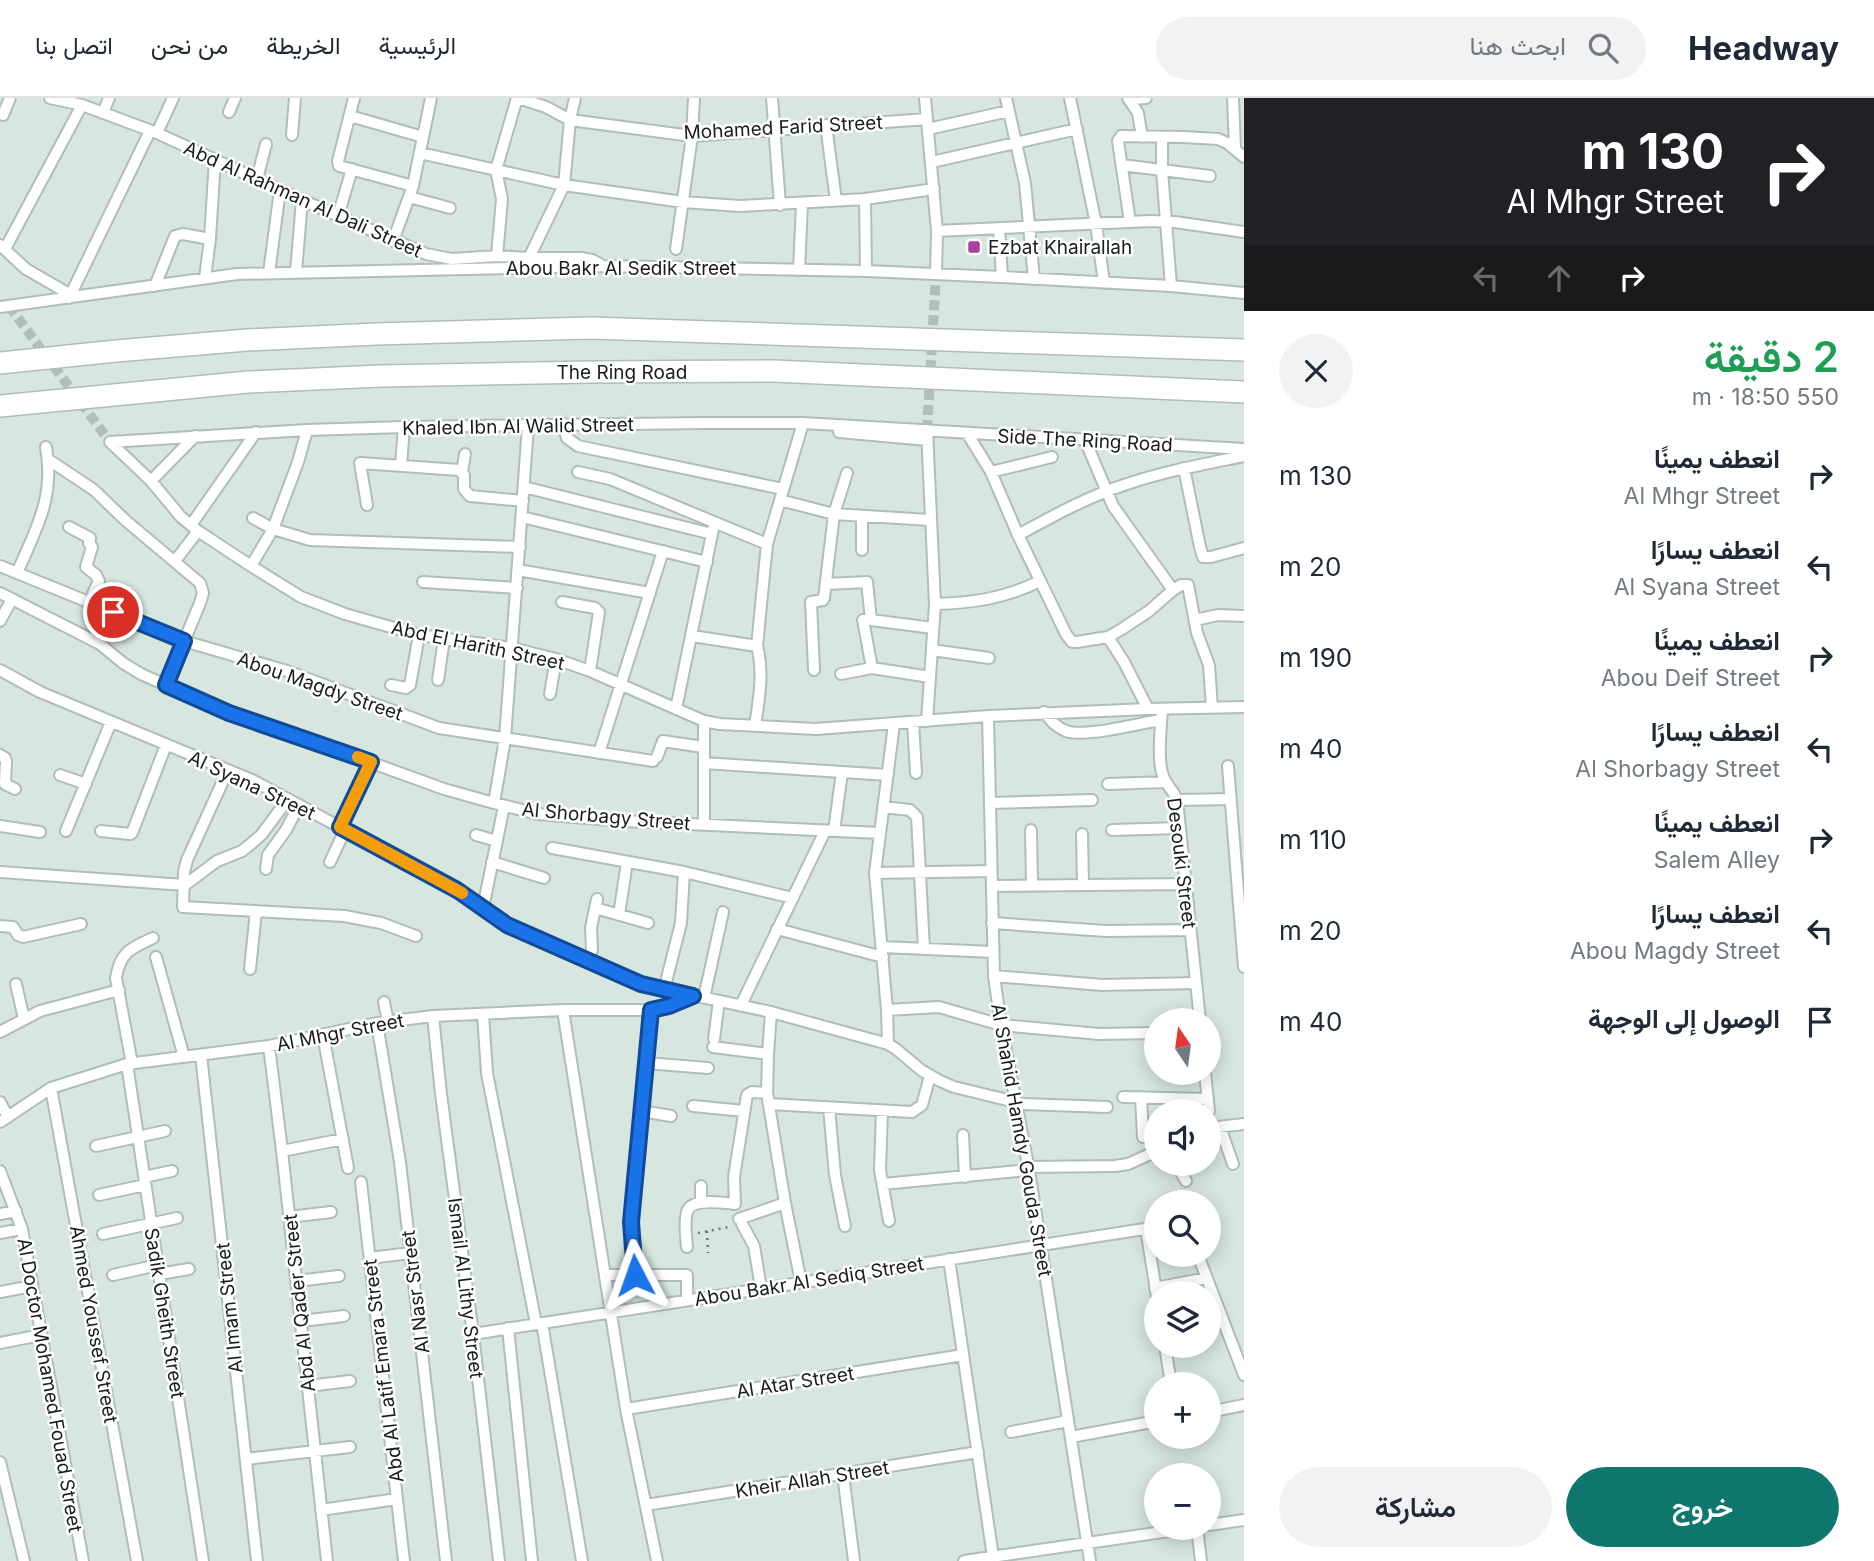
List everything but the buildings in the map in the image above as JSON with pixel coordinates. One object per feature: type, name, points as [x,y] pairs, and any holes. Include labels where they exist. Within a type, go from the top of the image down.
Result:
[{"type":"highway","points":[[0,363],[247,340],[591,328],[1244,350]]},
{"type":"highway","name":"The Ring Road","points":[[0,405],[248,382],[381,376],[605,372],[774,371],[1244,392]]},
{"type":"street","points":[[3,116],[10,98]]},
{"type":"street","name":"Abd Al Rahman Al Dali Street","points":[[50,98],[82,105],[154,132],[393,241],[439,258],[587,258],[603,266]]},
{"type":"street","points":[[103,113],[109,98]]},
{"type":"street","points":[[82,105],[2,247],[26,269],[70,297],[173,98]]},
{"type":"street","points":[[229,112],[235,98]]},
{"type":"street","points":[[292,135],[295,98]]},
{"type":"street","points":[[354,98],[339,166],[450,208]]},
{"type":"street","points":[[393,241],[411,191],[431,98]]},
{"type":"street","points":[[497,256],[502,199],[496,170],[518,98]]},
{"type":"street","name":"Mohamed Farid Street","points":[[518,98],[546,107],[570,120],[692,136],[825,125],[928,124],[1009,111]]},
{"type":"street","points":[[529,258],[564,185],[570,120],[575,98]]},
{"type":"street","name":"Abou Bakr Al Sedik Street","points":[[676,249],[692,136],[694,98]]},
{"type":"street","points":[[772,98],[780,205]]},
{"type":"street","points":[[925,98],[937,231],[936,274]]},
{"type":"street","points":[[1006,98],[1026,183],[1034,279]]},
{"type":"street","points":[[1070,98],[1096,224],[1104,283]]},
{"type":"street","points":[[1128,98],[1146,98]]},
{"type":"street","points":[[1128,98],[1138,113],[1142,137]]},
{"type":"street","points":[[1233,98],[1235,149]]},
{"type":"street","points":[[350,116],[424,137]]},
{"type":"street","points":[[825,125],[836,201]]},
{"type":"street","points":[[932,162],[1077,130]]},
{"type":"street","points":[[1130,222],[1119,138],[1122,136],[1218,139],[1244,157]]},
{"type":"street","points":[[1161,137],[1171,286]]},
{"type":"street","points":[[257,179],[266,144]]},
{"type":"street","points":[[420,153],[564,185],[683,202],[740,206],[865,199],[934,189]]},
{"type":"street","points":[[205,278],[215,159]]},
{"type":"street","points":[[1122,165],[1210,176]]},
{"type":"street","points":[[338,216],[352,169]]},
{"type":"street","points":[[269,273],[280,190]]},
{"type":"street","points":[[865,199],[866,271]]},
{"type":"street","points":[[296,272],[302,200]]},
{"type":"street","points":[[799,270],[802,204]]},
{"type":"street","points":[[937,231],[1166,221],[1244,232]]},
{"type":"street","points":[[999,228],[1002,277]]},
{"type":"street","points":[[155,286],[175,236],[183,234],[210,239]]},
{"type":"street","name":"Abou Bakr Al Sedik Street","points":[[3,304],[205,278],[269,273],[603,266],[866,271],[1171,286],[1244,293]]},
{"type":"street","points":[[564,424],[567,438],[578,446],[782,495],[834,514],[930,520]]},
{"type":"street","name":"Khaled Ibn Al Walid Street","points":[[110,442],[256,432],[564,424],[802,426],[927,435]]},
{"type":"street","points":[[483,908],[497,841],[528,426]]},
{"type":"street","points":[[755,726],[762,677],[757,646],[767,544],[802,426]]},
{"type":"street","points":[[401,465],[404,427]]},
{"type":"street","points":[[251,566],[273,528],[307,430]]},
{"type":"street","points":[[175,561],[256,432]]},
{"type":"street","points":[[967,433],[991,472],[1018,535],[1069,639],[1077,642],[1108,637],[1142,616],[1173,590],[1181,585],[1188,585],[1197,632],[1209,665],[1212,708]]},
{"type":"street","name":"Side The Ring Road","points":[[927,435],[967,433],[1244,449]]},
{"type":"street","points":[[927,435],[935,604],[927,721]]},
{"type":"street","points":[[151,481],[195,436]]},
{"type":"street","points":[[1085,440],[1122,521],[1173,590]]},
{"type":"street","name":"Abd El Harith Street","points":[[110,442],[151,481],[181,517],[301,597],[345,614],[419,635],[512,648],[556,659],[704,721],[816,729],[1044,712],[1147,709],[1161,714]]},
{"type":"street","points":[[17,573],[47,498],[47,447]]},
{"type":"street","points":[[465,454],[462,472],[465,478],[464,489],[470,496],[523,501]]},
{"type":"street","points":[[1018,535],[1061,512],[1128,483],[1244,456]]},
{"type":"street","points":[[991,472],[1052,457]]},
{"type":"street","points":[[48,460],[94,490],[124,520],[200,583],[203,593],[166,685]]},
{"type":"street","points":[[367,505],[360,463],[462,472]]},
{"type":"street","points":[[1184,468],[1201,554],[1206,558],[1244,548]]},
{"type":"street","points":[[578,472],[610,480],[640,492],[713,529]]},
{"type":"street","points":[[814,670],[811,602],[824,599],[834,514],[847,473]]},
{"type":"street","points":[[524,487],[628,513],[713,529],[767,544]]},
{"type":"street","points":[[628,513],[640,492]]},
{"type":"street","points":[[862,516],[862,550]]},
{"type":"street","points":[[522,517],[707,562]]},
{"type":"street","points":[[253,518],[273,528],[310,540],[520,547]]},
{"type":"street","points":[[69,527],[89,536],[92,547],[86,566],[99,581],[89,602]]},
{"type":"street","points":[[676,709],[713,529]]},
{"type":"street","points":[[599,753],[663,551]]},
{"type":"street","name":"Abou Magdy Street","points":[[0,566],[184,641],[287,671],[439,728],[655,759],[663,741],[703,747]]},
{"type":"street","points":[[518,570],[650,593]]},
{"type":"street","points":[[935,604],[986,600],[1022,590],[1040,581]]},
{"type":"street","points":[[423,582],[517,588]]},
{"type":"street","points":[[826,584],[867,582],[871,620]]},
{"type":"street","name":"Al Shorbagy Street","points":[[0,593],[100,644],[141,674],[229,713],[444,789],[538,814],[623,821],[880,833]]},
{"type":"street","points":[[0,621],[12,599]]},
{"type":"street","points":[[562,603],[595,608],[599,612],[590,671]]},
{"type":"street","points":[[1195,620],[1218,615],[1244,615]]},
{"type":"street","points":[[872,668],[862,623],[865,620],[933,628]]},
{"type":"street","points":[[391,685],[406,688],[410,685],[419,635]]},
{"type":"street","points":[[692,636],[757,646]]},
{"type":"street","points":[[1108,637],[1130,673],[1147,709]]},
{"type":"street","points":[[438,680],[444,639]]},
{"type":"street","points":[[932,650],[989,658]]},
{"type":"street","points":[[550,694],[556,659]]},
{"type":"street","points":[[841,674],[872,668],[930,677]]},
{"type":"street","name":"Al Syana Street","points":[[0,670],[40,692],[252,780],[457,890],[507,925],[641,984],[771,1012],[888,1044]]},
{"type":"street","points":[[1044,712],[1054,725],[1069,732],[1085,733],[1161,714],[1244,707]]},
{"type":"street","name":"Desouki Street","points":[[1161,714],[1161,766],[1166,782],[1177,800],[1198,1008]]},
{"type":"street","name":"Al Shahid Hamdy Gouda Street","points":[[988,716],[994,976],[1000,1025],[1029,1169],[1090,1561]]},
{"type":"street","points":[[704,721],[704,825]]},
{"type":"street","points":[[66,831],[111,722]]},
{"type":"street","points":[[913,722],[916,773]]},
{"type":"street","points":[[894,723],[876,873],[888,1044],[930,1076],[954,1087],[1033,1105],[1107,1107]]},
{"type":"street","points":[[101,831],[132,832],[166,744]]},
{"type":"street","points":[[0,755],[6,761],[5,784],[15,789]]},
{"type":"street","points":[[330,862],[371,762]]},
{"type":"street","points":[[704,762],[887,775]]},
{"type":"street","points":[[1228,766],[1244,967]]},
{"type":"street","points":[[228,770],[187,860],[183,907],[363,919],[416,936]]},
{"type":"street","points":[[741,1005],[793,898],[830,831],[842,772]]},
{"type":"street","points":[[60,775],[86,783]]},
{"type":"street","points":[[1108,784],[1166,782]]},
{"type":"street","points":[[0,872],[185,885],[217,861],[252,843],[288,799]]},
{"type":"street","points":[[1177,800],[1231,799]]},
{"type":"street","points":[[990,803],[1093,800]]},
{"type":"street","points":[[266,869],[268,855],[286,830],[299,805]]},
{"type":"street","points":[[883,807],[910,810],[917,817],[924,949]]},
{"type":"street","points":[[0,826],[40,832]]},
{"type":"street","points":[[1112,830],[1180,828]]},
{"type":"street","points":[[1031,830],[1032,886]]},
{"type":"street","points":[[1082,834],[1083,885]]},
{"type":"street","points":[[477,835],[497,841]]},
{"type":"street","points":[[552,848],[684,872],[793,898]]},
{"type":"street","points":[[492,862],[544,878]]},
{"type":"street","points":[[619,915],[627,862]]},
{"type":"street","points":[[876,873],[991,871]]},
{"type":"street","points":[[664,990],[681,923],[684,872]]},
{"type":"street","points":[[992,886],[1186,884]]},
{"type":"street","points":[[587,961],[593,944],[591,928],[596,904],[619,915],[648,923]]},
{"type":"street","points":[[250,969],[256,911]]},
{"type":"street","points":[[698,997],[723,912]]},
{"type":"street","points":[[992,923],[1106,931],[1190,930]]},
{"type":"street","points":[[0,926],[13,928],[23,937],[81,924]]},
{"type":"street","points":[[778,929],[882,952],[924,949],[993,952]]},
{"type":"street","name":"Sadik Gheith Street","points":[[153,938],[134,946],[124,955],[118,965],[116,978],[203,1561]]},
{"type":"street","points":[[156,957],[184,1057]]},
{"type":"street","points":[[994,976],[1102,985],[1196,983]]},
{"type":"street","points":[[16,984],[24,1019]]},
{"type":"street","points":[[0,1032],[40,1011],[119,990]]},
{"type":"street","name":"Al Mhgr Street","points":[[4,1120],[51,1088],[130,1064],[269,1046],[383,1023],[433,1016],[563,1010],[651,1010],[698,997]]},
{"type":"street","points":[[719,1001],[713,1043],[768,1054]]},
{"type":"street","name":"Al Nasr Street","points":[[384,1002],[383,1023],[446,1561]]},
{"type":"street","points":[[887,1010],[939,1007],[1000,1025],[1100,1034],[1144,1033]]},
{"type":"street","points":[[563,1010],[626,1409],[657,1561]]},
{"type":"street","points":[[635,1275],[631,1222],[651,1010]]},
{"type":"street","points":[[771,1012],[768,1099],[801,1282]]},
{"type":"street","points":[[484,1014],[488,1073],[539,1323],[582,1561]]},
{"type":"street","name":"Ismail Al Lithy Street","points":[[433,1016],[499,1561]]},
{"type":"street","points":[[323,1035],[348,1168]]},
{"type":"street","name":"Abd Al Qader Street","points":[[269,1046],[327,1561]]},
{"type":"street","name":"Al Imam Street","points":[[201,1055],[257,1561]]},
{"type":"street","points":[[646,1063],[708,1068]]},
{"type":"street","points":[[687,1247],[687,1211],[690,1206],[701,1202],[735,1204],[734,1177],[749,1093],[768,1099],[829,1108],[912,1112],[917,1110],[924,1099],[930,1076]]},
{"type":"street","name":"Ahmed Youssef Street","points":[[51,1088],[137,1561]]},
{"type":"street","points":[[1123,1097],[1158,1099]]},
{"type":"street","points":[[1141,1097],[1143,1137]]},
{"type":"street","points":[[0,1102],[4,1120]]},
{"type":"street","points":[[693,1106],[744,1111]]},
{"type":"street","points":[[829,1108],[835,1175],[845,1226]]},
{"type":"street","points":[[642,1111],[671,1116]]},
{"type":"street","points":[[882,1111],[880,1170],[888,1221]]},
{"type":"street","points":[[1221,1125],[1244,1124]]},
{"type":"street","points":[[96,1146],[165,1131]]},
{"type":"street","points":[[963,1135],[965,1177]]},
{"type":"street","points":[[282,1151],[343,1139]]},
{"type":"street","points":[[1221,1142],[1233,1164]]},
{"type":"street","points":[[883,1184],[1029,1169],[1115,1166],[1144,1157]]},
{"type":"street","name":"Al Doctor Mohamed Fouad Street","points":[[0,1171],[22,1229],[83,1561]]},
{"type":"street","points":[[99,1195],[172,1171]]},
{"type":"street","points":[[1183,1176],[1186,1181]]},
{"type":"street","name":"Abd Al Latif Emara Street","points":[[361,1182],[404,1561]]},
{"type":"street","points":[[701,1186],[701,1202]]},
{"type":"street","points":[[761,1288],[754,1246],[740,1221],[785,1203]]},
{"type":"street","points":[[0,1214],[16,1211]]},
{"type":"street","points":[[289,1217],[331,1212]]},
{"type":"street","points":[[103,1234],[177,1218]]},
{"type":"street","name":"Abou Bakr Al Sediq Street","points":[[473,1334],[1144,1228]]},
{"type":"street","points":[[0,1233],[22,1229]]},
{"type":"street","points":[[370,1258],[411,1253]]},
{"type":"street","points":[[949,1259],[993,1557]]},
{"type":"street","points":[[1203,1267],[1208,1281]]},
{"type":"street","points":[[113,1275],[159,1269],[189,1269]]},
{"type":"street","points":[[605,1275],[687,1275],[687,1300]]},
{"type":"street","points":[[296,1281],[339,1276]]},
{"type":"street","points":[[1196,1281],[1207,1278]]},
{"type":"street","points":[[0,1292],[32,1286]]},
{"type":"street","points":[[301,1321],[344,1316]]},
{"type":"street","points":[[1221,1324],[1244,1375]]},
{"type":"street","points":[[508,1328],[532,1561]]},
{"type":"street","points":[[0,1343],[41,1335]]},
{"type":"street","name":"Al Atar Street","points":[[626,1409],[963,1355]]},
{"type":"street","points":[[308,1386],[350,1381]]},
{"type":"street","points":[[1221,1410],[1244,1405]]},
{"type":"street","points":[[1011,1432],[1068,1421]]},
{"type":"street","points":[[1070,1437],[1144,1423]]},
{"type":"street","points":[[246,1460],[350,1447]]},
{"type":"street","name":"Kheir Allah Street","points":[[646,1505],[978,1452]]},
{"type":"street","points":[[0,1462],[24,1561]]},
{"type":"street","points":[[843,1474],[854,1561]]},
{"type":"street","points":[[321,1510],[397,1499]]},
{"type":"street","points":[[1221,1523],[1244,1520]]},
{"type":"street","points":[[964,1561],[1144,1535]]},
{"type":"street","points":[[1199,1540],[1202,1561]]},
{"type":"path","points":[[697,1233],[724,1227]]},
{"type":"path","points":[[707,1231],[708,1253]]},
{"type":"tunnel","points":[[927,430],[936,274]]},
{"type":"tunnel","points":[[9,306],[110,442]]},
{"type":"slow traffic","points":[[358,757],[371,762],[340,827],[462,893]]},
{"type":"place","name":"Ezbat Khairallah","points":[[974,247]]},
{"type":"route","points":[[113,612],[184,641],[166,685],[229,713],[371,762],[340,827],[457,890],[507,925],[641,984],[693,996],[651,1010],[631,1222],[635,1275]]}]
